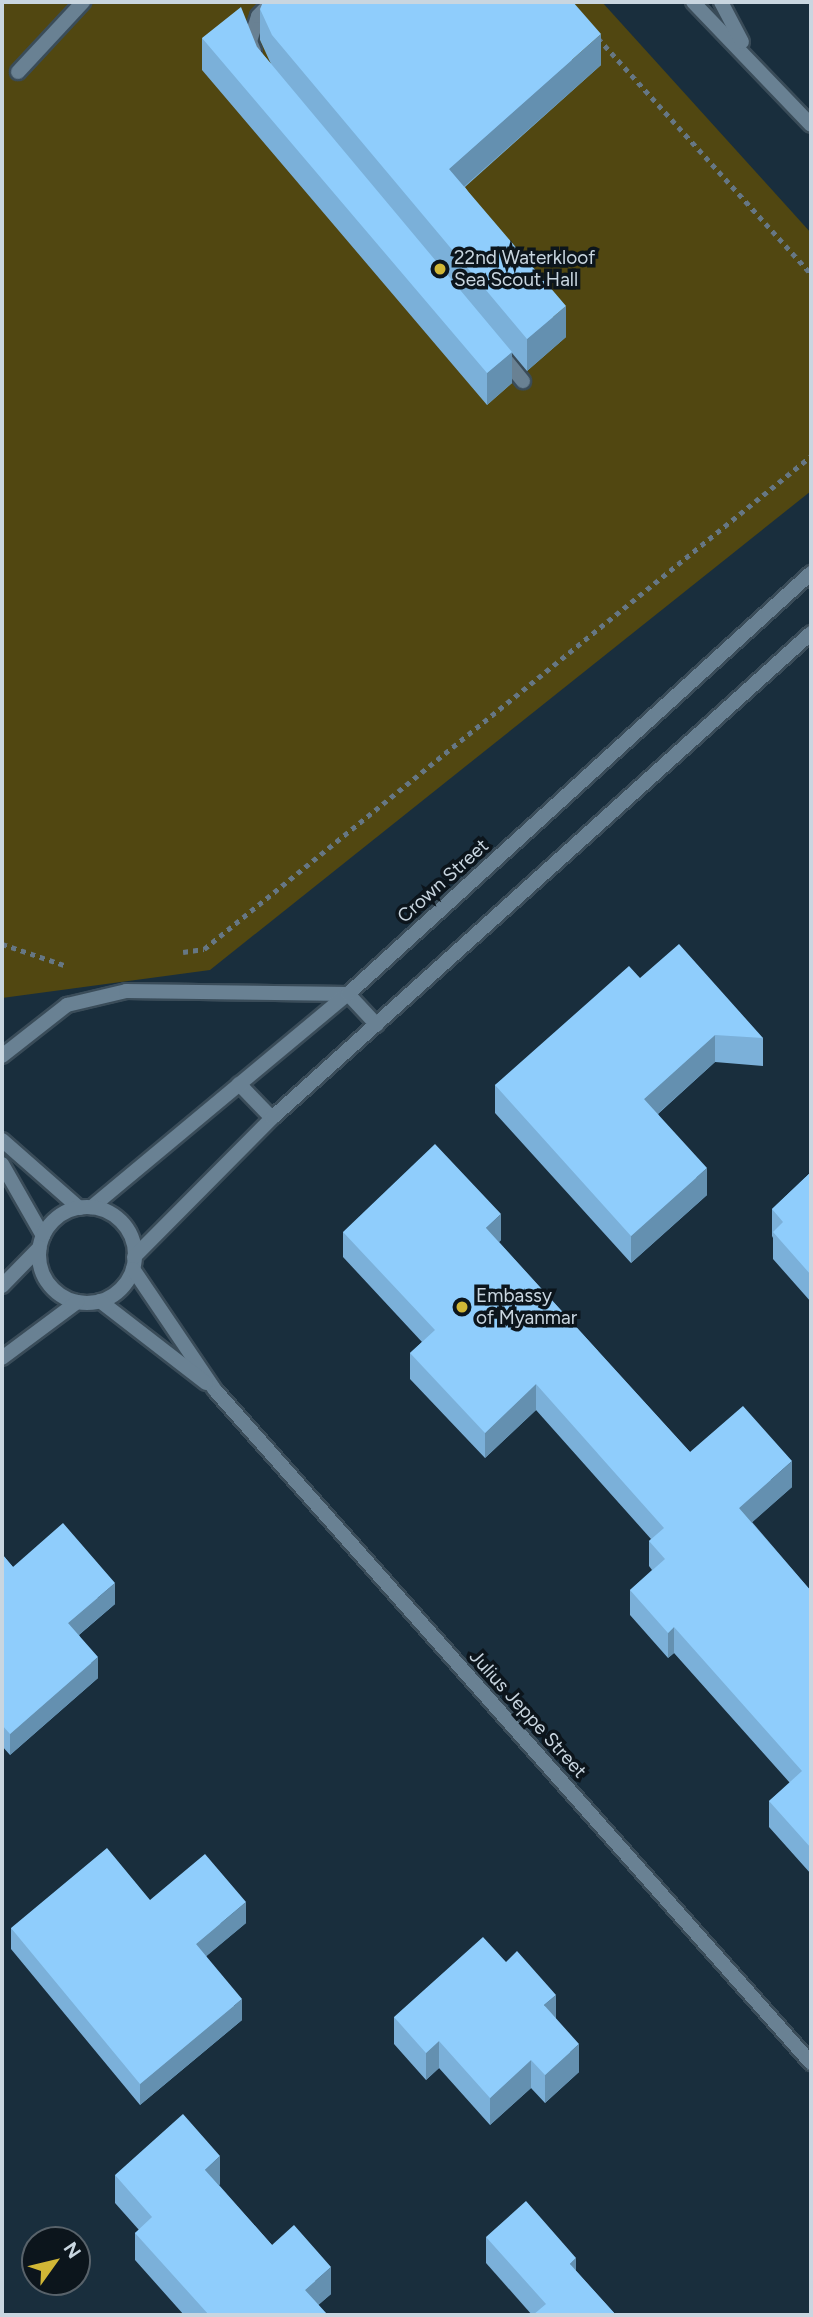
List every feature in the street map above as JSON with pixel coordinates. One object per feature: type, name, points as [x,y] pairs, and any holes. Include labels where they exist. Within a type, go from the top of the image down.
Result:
[{"type":"street","points":[[18,72],[83,2]]},
{"type":"street","points":[[264,72],[250,41],[258,16],[272,2]]},
{"type":"street","points":[[693,2],[750,55],[811,125]]},
{"type":"street","points":[[721,2],[750,55]]},
{"type":"street","points":[[488,338],[523,381]]},
{"type":"street","name":"Crown Street","points":[[85,1207],[348,994],[811,573]]},
{"type":"street","points":[[2,1358],[77,1302],[100,1301],[121,1289],[134,1263],[272,1118],[811,633]]},
{"type":"street","points":[[2,1056],[36,1025],[90,996],[348,994],[377,1025]]},
{"type":"street","points":[[239,1084],[272,1118]]},
{"type":"street","points":[[2,1140],[85,1207],[123,1223],[134,1263]]},
{"type":"street","points":[[2,1164],[42,1241],[47,1281],[77,1302]]},
{"type":"street","points":[[2,1286],[42,1241],[57,1217],[85,1207]]},
{"type":"street","name":"Julius Jeppe Street","points":[[134,1263],[215,1390],[811,2063]]},
{"type":"street","name":"Julius Jeppe Street","points":[[100,1301],[215,1390]]},
{"type":"path","points":[[593,32],[811,274]]},
{"type":"path","points":[[178,953],[204,949],[811,456]]},
{"type":"path","points":[[2,944],[74,968]]},
{"type":"shaded area","points":[[2,2],[602,2],[811,233],[811,491],[210,970],[2,998]]},
{"type":"building","points":[[263,2],[573,2],[601,34],[449,169],[566,306],[527,339],[272,35],[260,9]]},
{"type":"building","points":[[241,7],[257,47],[512,352],[487,373],[202,38]]},
{"type":"building","points":[[679,944],[763,1038],[715,1035],[644,1099],[707,1168],[631,1236],[495,1085],[629,966],[640,978]]},
{"type":"building","points":[[435,1144],[501,1214],[486,1228],[690,1452],[743,1406],[792,1461],[739,1508],[811,1591],[811,1848],[769,1801],[802,1771],[674,1627],[668,1633],[630,1590],[665,1559],[649,1541],[664,1528],[536,1384],[485,1433],[410,1353],[435,1330],[343,1232]]},
{"type":"building","points":[[811,1172],[811,1275],[773,1232],[783,1222],[772,1209]]},
{"type":"building","points":[[63,1523],[115,1583],[68,1623],[98,1657],[10,1734],[2,1725],[2,1554],[13,1567]]},
{"type":"building","points":[[107,1848],[150,1900],[205,1854],[246,1902],[196,1944],[242,1999],[140,2084],[11,1928]]},
{"type":"building","points":[[483,1937],[506,1962],[517,1951],[556,1995],[544,2005],[579,2044],[545,2075],[531,2060],[490,2098],[439,2041],[426,2053],[394,2017]]},
{"type":"building","points":[[183,2114],[220,2156],[205,2170],[272,2245],[294,2225],[331,2267],[305,2290],[327,2314],[209,2315],[135,2233],[152,2217],[115,2175]]},
{"type":"building","points":[[526,2201],[576,2258],[570,2264],[616,2315],[533,2315],[546,2304],[486,2237]]},
{"type":"place","name":"22nd Waterkloof Sea Scout Hall","points":[[440,269]]},
{"type":"place","name":"Embassy of Myanmar","points":[[462,1307]]}]
